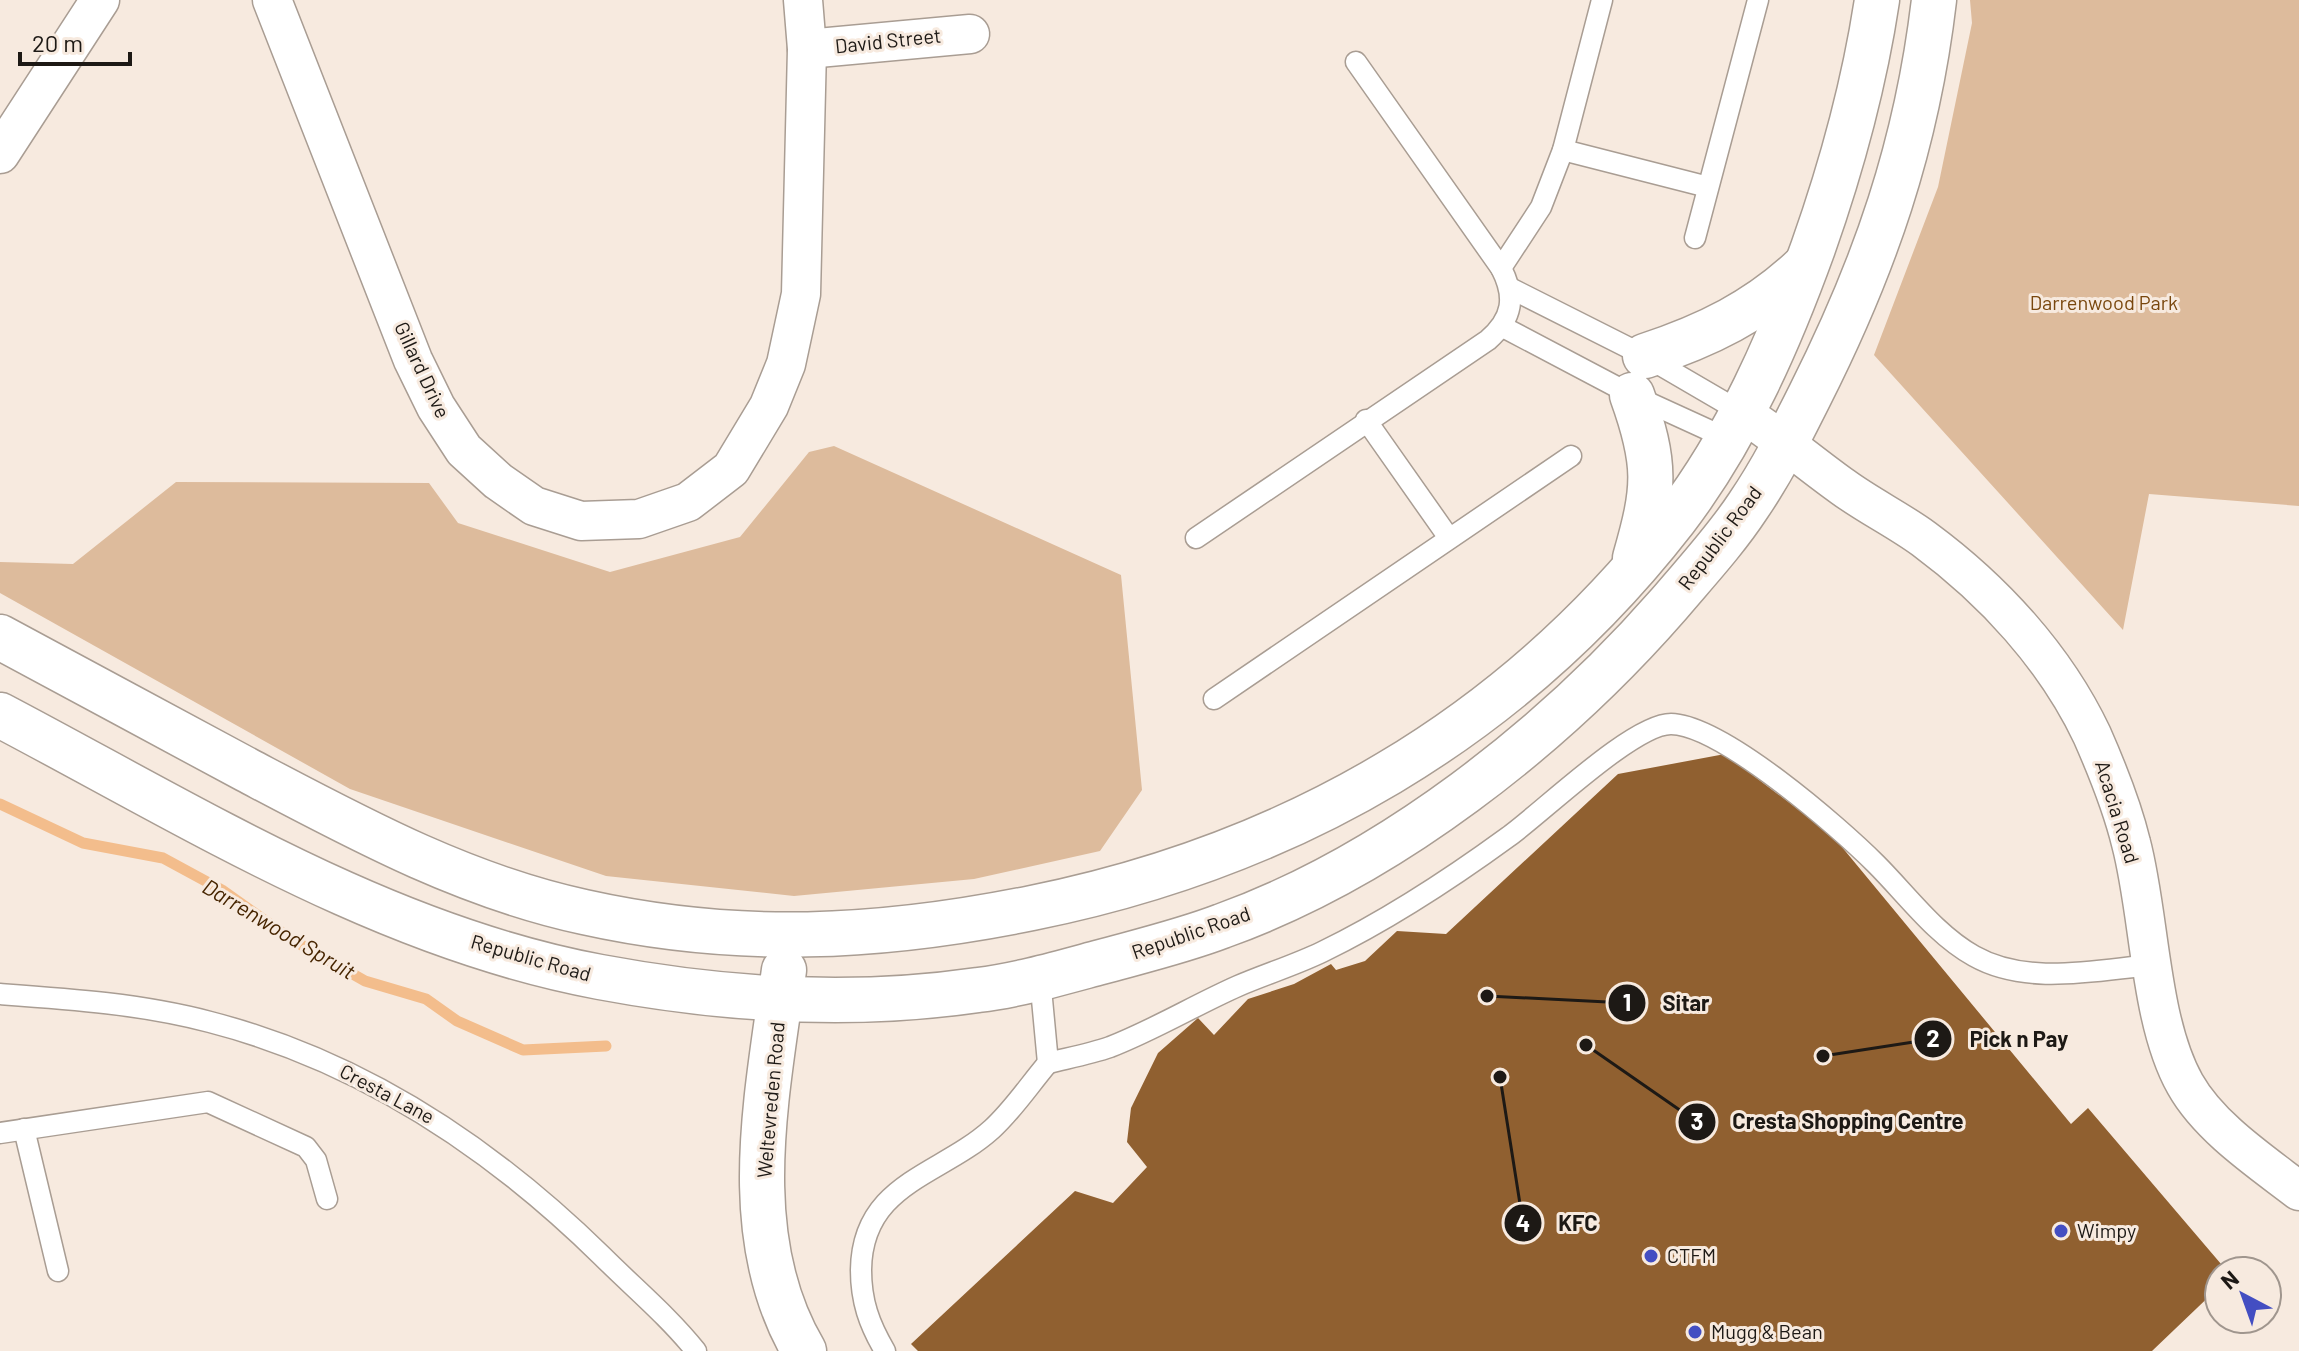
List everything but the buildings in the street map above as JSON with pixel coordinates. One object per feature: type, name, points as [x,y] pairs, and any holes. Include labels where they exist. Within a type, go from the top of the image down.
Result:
[{"type":"main road","points":[[0,637],[385,842],[500,889],[582,912],[654,925],[788,937],[967,921],[1107,892],[1168,875],[1247,846],[1324,811],[1396,770],[1474,718],[1558,649],[1631,571],[1676,517],[1768,363],[1807,264],[1838,176],[1866,76],[1877,0]]},
{"type":"main road","name":"Republic Road","points":[[0,715],[340,893],[418,924],[536,963],[599,977],[685,991],[780,999],[916,996],[977,990],[1040,978],[1224,926],[1289,897],[1424,819],[1573,705],[1710,557],[1748,507],[1781,452],[1852,311],[1883,231],[1911,140],[1934,0]]},
{"type":"main road","points":[[1631,571],[1649,507],[1653,460],[1638,376],[1691,341],[1740,317],[1780,290],[1807,264]]},
{"type":"main road","name":"Weltevreden Road","points":[[788,937],[764,1133],[766,1246],[780,1302],[804,1351]]},
{"type":"street","points":[[0,154],[100,0]]},
{"type":"street","name":"Gillard Drive","points":[[272,0],[413,360],[436,407],[464,450],[498,481],[534,506],[581,521],[639,519],[688,502],[731,469],[769,406],[786,364],[801,294],[807,49],[803,0]]},
{"type":"street","name":"David Street","points":[[807,49],[970,34]]},
{"type":"street","name":"Acacia Road","points":[[1733,425],[1842,486],[1923,538],[1967,573],[2032,640],[2070,694],[2106,768],[2131,843],[2167,1037],[2185,1084],[2213,1118],[2299,1191]]},
{"type":"lane","points":[[1501,268],[1541,207],[1563,150],[1602,0]]},
{"type":"lane","points":[[1695,238],[1758,0]]},
{"type":"lane","points":[[1356,62],[1501,268],[1512,289],[1638,376]]},
{"type":"lane","points":[[1563,150],[1708,187]]},
{"type":"lane","points":[[1196,538],[1488,340],[1503,327],[1512,289]]},
{"type":"lane","points":[[1503,327],[1638,376]]},
{"type":"lane","name":"Acacia Road","points":[[1638,376],[1733,425]]},
{"type":"lane","name":"Acacia Road","points":[[1638,376],[1733,425]]},
{"type":"lane","points":[[1366,420],[1449,538]]},
{"type":"lane","points":[[1214,699],[1571,456]]},
{"type":"lane","points":[[885,1351],[870,1327],[861,1294],[862,1261],[867,1231],[873,1219],[904,1186],[993,1128],[1048,1063],[1108,1048],[1237,986],[1322,952],[1439,888],[1551,805],[1607,756],[1639,734],[1668,724],[1693,728],[1725,744],[1771,777],[1874,862],[1916,907],[1975,957],[2039,974],[2152,965]]},
{"type":"lane","points":[[1040,978],[1048,1063]]},
{"type":"lane","name":"Cresta Lane","points":[[0,994],[93,1001],[208,1021],[269,1039],[339,1068],[450,1129],[515,1177],[561,1216],[696,1351]]},
{"type":"lane","points":[[0,1133],[208,1102],[306,1147],[316,1160],[327,1199]]},
{"type":"lane","points":[[24,1129],[58,1271]]},
{"type":"green space","name":"Darrenwood Park","points":[[1970,0],[2299,0],[2299,506],[2149,494],[2123,630],[1874,355],[1938,187],[1972,23]]},
{"type":"green space","points":[[834,446],[1121,575],[1142,790],[1100,851],[974,879],[794,896],[606,876],[350,789],[0,593],[0,562],[73,564],[176,482],[429,483],[458,523],[610,572],[740,537],[809,452]]},
{"type":"waterway","name":"Darrenwood Spruit","points":[[0,804],[83,843],[163,858],[222,890],[291,939],[365,981],[426,999],[457,1021],[523,1050],[606,1046]]},
{"type":"place","name":"Sitar","points":[[1487,996]]},
{"type":"place","name":"Cresta Shopping Centre","points":[[1586,1045]]},
{"type":"place","name":"Pick n Pay","points":[[1823,1056]]},
{"type":"place","name":"KFC","points":[[1500,1077]]},
{"type":"place","name":"Wimpy","points":[[2061,1231]]},
{"type":"place","name":"CTFM","points":[[1651,1256]]},
{"type":"place","name":"Mugg & Bean","points":[[1695,1332]]}]
